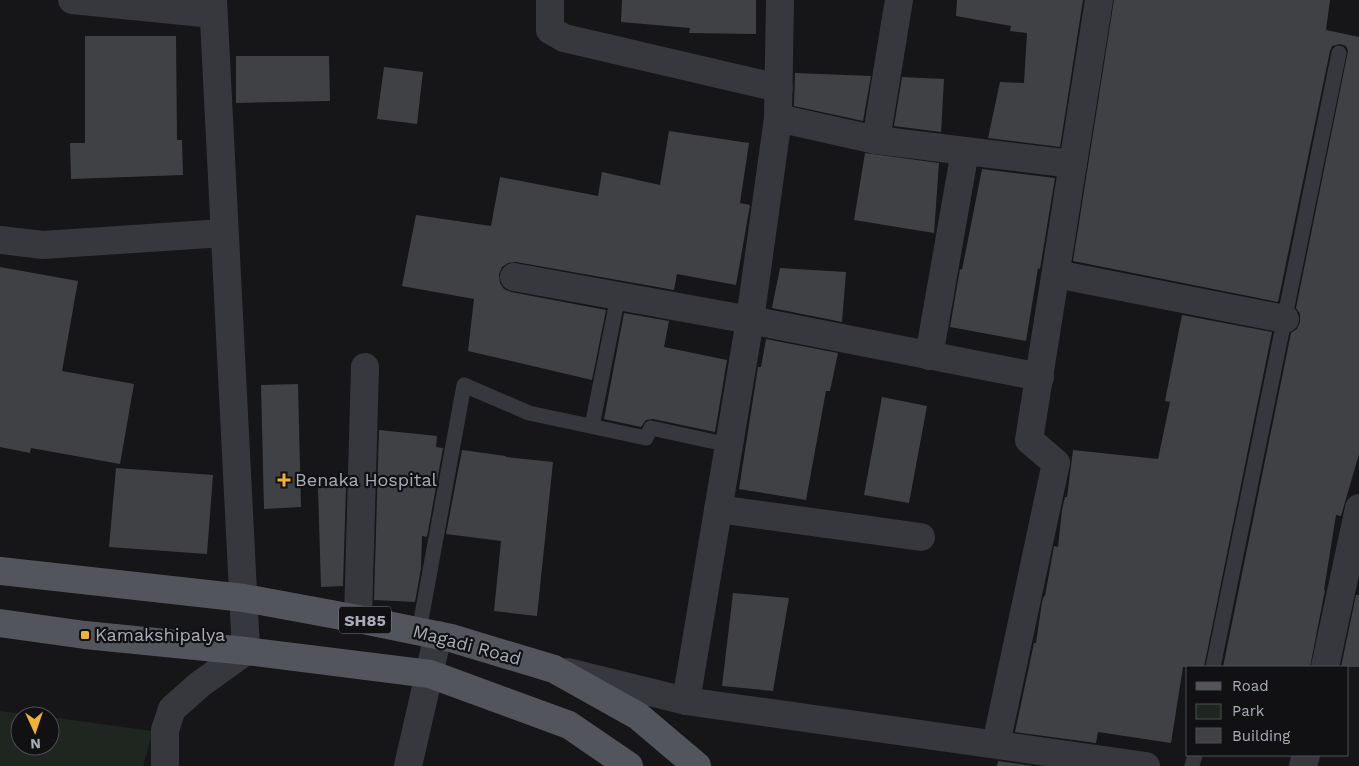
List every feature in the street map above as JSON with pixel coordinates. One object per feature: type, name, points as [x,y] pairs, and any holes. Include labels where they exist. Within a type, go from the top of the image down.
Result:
[{"type":"main road","name":"Magadi Road","points":[[0,571],[244,598],[428,633],[554,669],[638,716],[697,766]]},
{"type":"main road","points":[[0,623],[430,674],[569,725],[629,766]]},
{"type":"street","points":[[72,0],[213,7],[246,651],[199,685],[172,709],[165,730],[165,766]]},
{"type":"street","points":[[550,0],[550,30],[564,38],[779,88]]},
{"type":"street","points":[[686,701],[750,320],[778,118],[780,0]]},
{"type":"street","points":[[876,140],[900,0]]},
{"type":"street","points":[[996,744],[1056,463],[1030,440],[1099,0]]},
{"type":"street","points":[[778,118],[876,140],[1073,164]]},
{"type":"street","points":[[929,356],[965,151]]},
{"type":"street","points":[[0,240],[43,246],[224,234]]},
{"type":"street","points":[[1056,274],[1285,319]]},
{"type":"street","points":[[514,277],[750,320],[1040,377]]},
{"type":"street","points":[[358,619],[365,367]]},
{"type":"street","points":[[1325,666],[1359,508]]},
{"type":"street","points":[[718,509],[922,537]]},
{"type":"street","points":[[408,766],[430,674],[428,633]]},
{"type":"street","points":[[554,669],[686,701],[1146,766]]},
{"type":"lane","points":[[1213,666],[1340,53]]},
{"type":"lane","points":[[592,426],[618,296]]},
{"type":"lane","points":[[428,633],[464,385],[529,413],[646,438],[651,428],[729,445]]},
{"type":"green space","points":[[0,711],[10,712],[10,756],[60,756],[60,718],[153,731],[143,766],[0,766]]},
{"type":"building","points":[[622,0],[756,0],[756,34],[689,33],[690,28],[621,22]]},
{"type":"building","points":[[957,0],[1083,0],[1060,147],[988,138],[1000,82],[1024,83],[1027,33],[1010,31],[1011,26],[956,16]]},
{"type":"building","points":[[1114,0],[1330,0],[1326,30],[1359,37],[1359,454],[1341,516],[1336,515],[1325,590],[1310,666],[1223,666],[1291,333],[1297,329],[1300,322],[1300,314],[1296,308],[1348,51],[1346,46],[1340,44],[1332,46],[1330,51],[1278,302],[1073,261]]},
{"type":"building","points":[[85,36],[176,36],[177,140],[182,140],[183,175],[71,179],[70,143],[85,143]]},
{"type":"building","points":[[236,56],[329,56],[330,101],[236,103]]},
{"type":"building","points":[[384,67],[423,72],[417,124],[377,119]]},
{"type":"building","points":[[795,73],[871,76],[863,121],[794,106]]},
{"type":"building","points":[[902,77],[944,79],[941,132],[894,126]]},
{"type":"building","points":[[669,131],[749,143],[740,203],[750,205],[736,285],[677,274],[674,290],[516,262],[508,263],[502,267],[499,274],[500,283],[504,289],[511,292],[606,310],[592,380],[468,351],[474,299],[402,286],[416,215],[491,226],[500,177],[598,196],[602,172],[660,185]]},
{"type":"building","points":[[865,153],[939,163],[934,233],[854,220]]},
{"type":"building","points":[[982,169],[1055,178],[1026,341],[950,327],[960,269],[962,270]]},
{"type":"building","points":[[0,267],[78,281],[62,371],[134,384],[120,464],[31,448],[30,453],[0,447]]},
{"type":"building","points":[[780,268],[846,272],[842,322],[772,308]]},
{"type":"building","points":[[624,313],[669,321],[664,347],[727,360],[715,432],[653,419],[646,420],[641,427],[604,419]]},
{"type":"building","points":[[1182,315],[1272,332],[1204,666],[1183,667],[1171,743],[1098,732],[1096,743],[1015,732],[1034,643],[1036,643],[1042,602],[1045,596],[1054,546],[1058,547],[1062,510],[1065,497],[1067,497],[1073,450],[1158,459],[1170,402],[1165,401]]},
{"type":"building","points":[[766,339],[838,353],[830,391],[826,391],[806,500],[739,489],[758,367],[761,367]]},
{"type":"building","points":[[298,384],[301,507],[264,509],[261,385]]},
{"type":"building","points":[[882,397],[927,406],[909,503],[864,495]]},
{"type":"building","points":[[379,430],[437,436],[436,447],[443,448],[427,537],[422,536],[421,568],[415,602],[374,600]]},
{"type":"building","points":[[462,450],[553,462],[537,616],[494,611],[501,541],[446,534]]},
{"type":"building","points":[[116,468],[213,475],[207,554],[109,547]]},
{"type":"building","points":[[346,487],[343,586],[321,587],[318,488]]},
{"type":"building","points":[[733,593],[789,598],[773,691],[722,686]]},
{"type":"building","points":[[1356,595],[1359,595],[1359,667],[1341,666]]},
{"type":"building","points":[[998,761],[1034,766],[997,766]]},
{"type":"place","name":"Benaka Hospital","points":[[284,480]]},
{"type":"place","name":"Kamakshipalya","points":[[85,635]]}]
